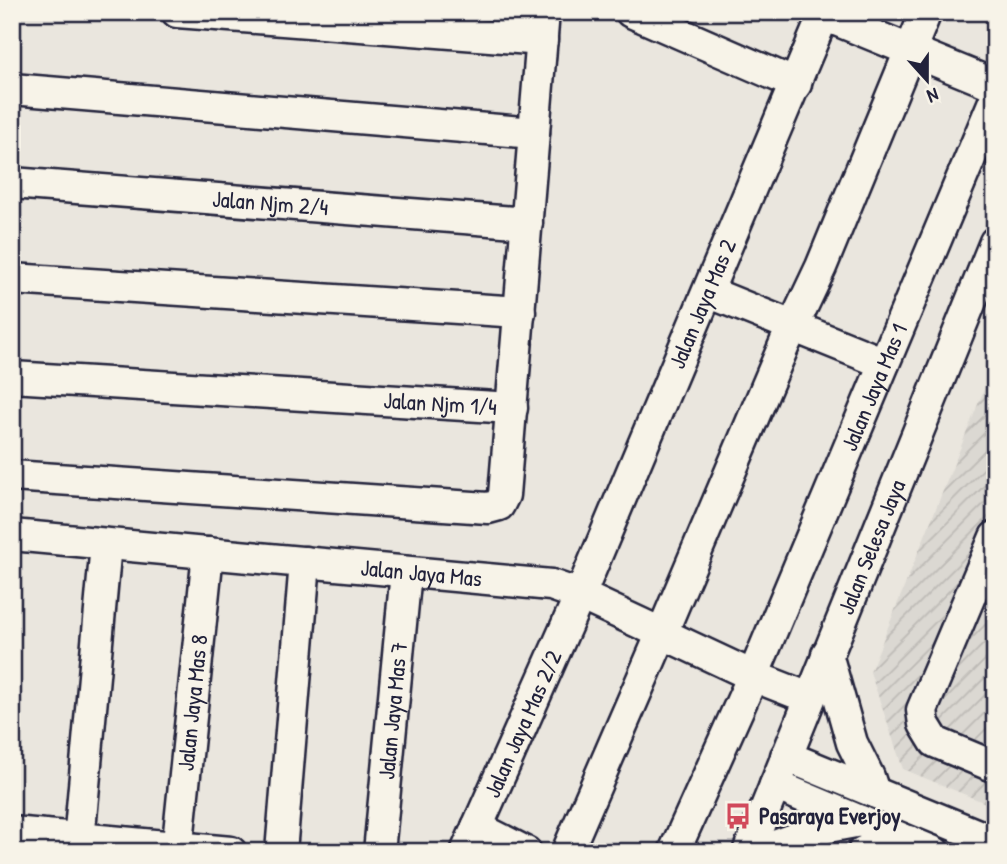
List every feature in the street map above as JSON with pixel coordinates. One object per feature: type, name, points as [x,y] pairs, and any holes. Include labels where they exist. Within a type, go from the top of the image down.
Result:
[{"type":"street","points":[[177,12],[543,26]]},
{"type":"street","points":[[631,12],[796,84]]},
{"type":"street","points":[[566,852],[821,267],[926,12]]},
{"type":"street","points":[[825,14],[995,85]]},
{"type":"street","name":"Jalan Jaya Mas 2","points":[[580,595],[825,14]]},
{"type":"street","name":"Jalan Njm 1/4","points":[[12,377],[512,408],[543,26]]},
{"type":"street","points":[[12,89],[534,133]]},
{"type":"street","name":"Jalan Jaya Mas 1","points":[[674,852],[753,676],[995,99]]},
{"type":"street","name":"Jalan Njm 2/4","points":[[12,183],[527,223]]},
{"type":"street","name":"Jalan Selesa Jaya","points":[[748,852],[995,242]]},
{"type":"street","points":[[12,279],[520,312]]},
{"type":"street","points":[[708,292],[884,363]]},
{"type":"street","points":[[12,476],[488,508],[499,505],[504,495],[512,408]]},
{"type":"street","name":"Jalan Jaya Mas","points":[[12,535],[551,585],[580,595],[753,676],[809,698]]},
{"type":"street","points":[[995,537],[922,710],[924,724],[935,742],[995,767]]},
{"type":"street","points":[[79,845],[106,544]]},
{"type":"street","name":"Jalan Jaya Mas 8","points":[[177,849],[208,553]]},
{"type":"street","points":[[281,852],[305,562]]},
{"type":"street","name":"Jalan Jaya Mas 7","points":[[379,852],[406,572]]},
{"type":"street","name":"Jalan Jaya Mas 2/2","points":[[472,839],[580,595]]},
{"type":"street","points":[[827,654],[852,743],[874,792]]},
{"type":"street","points":[[786,756],[995,842]]},
{"type":"street","points":[[775,785],[921,847]]},
{"type":"street","points":[[758,852],[828,827],[861,821]]},
{"type":"street","points":[[12,832],[79,845],[231,852]]},
{"type":"street","points":[[472,839],[526,852]]},
{"type":"street","points":[[863,852],[881,844],[921,847]]},
{"type":"shaded area","points":[[995,362],[995,807],[903,769],[870,672]]},
{"type":"place","name":"Pasaraya Everjoy","points":[[738,816]]}]
